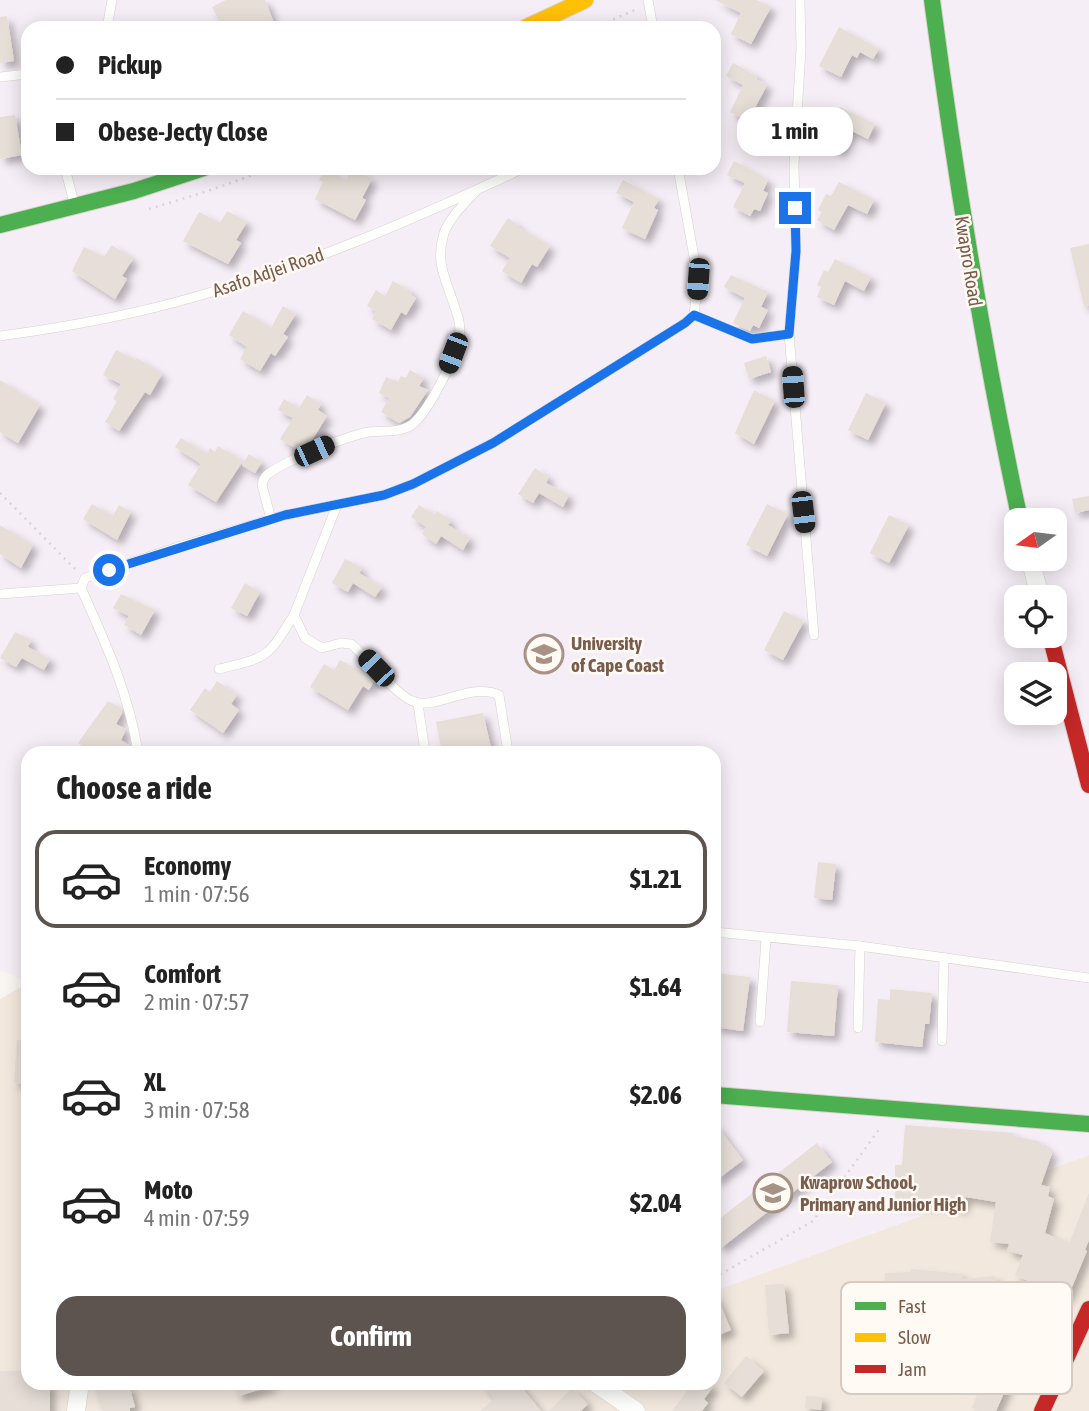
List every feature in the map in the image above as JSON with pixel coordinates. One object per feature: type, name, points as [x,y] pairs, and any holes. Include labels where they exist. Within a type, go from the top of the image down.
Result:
[{"type":"street","points":[[540,21],[585,0]]},
{"type":"street","name":"Kwapro Road","points":[[932,0],[974,294],[1017,508]]},
{"type":"street","points":[[0,225],[134,191],[183,175]]},
{"type":"street","points":[[1053,648],[1089,785]]},
{"type":"street","points":[[721,1096],[1089,1124]]},
{"type":"street","points":[[1072,1345],[1089,1308]]},
{"type":"street","points":[[76,1411],[79,1390]]},
{"type":"street","points":[[606,1390],[636,1411]]},
{"type":"street","points":[[1042,1411],[1050,1394]]},
{"type":"lane","points":[[108,21],[112,0]]},
{"type":"lane","points":[[800,0],[801,49],[794,165],[796,251],[789,334],[814,635]]},
{"type":"lane","points":[[648,2],[652,21]]},
{"type":"lane","points":[[0,78],[21,75]]},
{"type":"lane","points":[[67,175],[75,205]]},
{"type":"lane","name":"Asafo Adjei Road","points":[[0,336],[107,319],[199,296],[348,244],[509,175]]},
{"type":"lane","points":[[137,746],[120,677],[81,588],[85,578],[271,519],[384,495],[403,488],[493,443],[685,323],[694,315],[698,279],[679,175]]},
{"type":"lane","points":[[271,519],[262,485],[268,474],[332,442],[369,432],[397,431],[408,427],[434,396],[460,336],[457,312],[442,271],[444,233],[477,190]]},
{"type":"lane","points":[[694,315],[752,339],[789,334]]},
{"type":"lane","points":[[219,669],[255,660],[272,650],[294,615],[337,505]]},
{"type":"lane","points":[[0,594],[81,588]]},
{"type":"lane","points":[[294,615],[305,638],[313,644],[322,648],[341,643],[351,644],[405,698],[418,704],[478,692],[490,691],[499,695],[507,746]]},
{"type":"lane","points":[[418,704],[424,746]]},
{"type":"lane","points":[[721,933],[860,946],[1089,978]]},
{"type":"lane","points":[[760,1022],[766,939]]},
{"type":"lane","points":[[858,1028],[860,946]]},
{"type":"lane","points":[[942,1041],[944,957]]},
{"type":"path","points":[[609,21],[648,2]]},
{"type":"path","points":[[0,493],[85,578]]},
{"type":"path","points":[[721,1274],[813,1221],[894,1108]]},
{"type":"shaded area","name":"University of Cape Coast","points":[[0,0],[1089,0],[1089,1155],[721,1288],[721,746],[21,746],[21,979],[0,970]]},
{"type":"shaded area","points":[[21,987],[21,1390],[721,1390],[721,1288],[1089,1155],[1089,1411],[0,1411],[0,999]]},
{"type":"building","points":[[226,0],[265,0],[273,21],[219,21],[212,7]]},
{"type":"building","points":[[715,0],[757,0],[771,7],[751,44],[731,34],[741,13]]},
{"type":"building","points":[[7,16],[14,61],[0,63],[0,17]]},
{"type":"building","points":[[839,27],[879,49],[873,59],[860,52],[857,58],[852,55],[841,77],[819,66]]},
{"type":"building","points":[[733,63],[757,76],[756,79],[767,85],[748,121],[730,112],[743,85],[726,76]]},
{"type":"building","points":[[840,107],[875,124],[868,139],[852,131],[840,152],[822,142]]},
{"type":"building","points":[[15,115],[21,155],[0,159],[0,117]]},
{"type":"building","points":[[734,161],[768,180],[763,191],[768,193],[760,211],[754,209],[750,216],[733,207],[745,183],[727,175]]},
{"type":"building","points":[[322,175],[337,175],[346,180],[348,175],[365,175],[372,179],[362,198],[366,200],[355,220],[315,199],[323,182],[319,180]]},
{"type":"building","points":[[623,180],[659,199],[654,208],[658,210],[645,239],[622,228],[634,202],[616,193]]},
{"type":"building","points":[[839,182],[874,200],[867,214],[848,205],[834,230],[817,220],[822,212],[818,210],[826,194],[831,196]]},
{"type":"building","points":[[227,211],[247,222],[236,240],[241,243],[228,264],[183,241],[199,212],[220,223]]},
{"type":"building","points":[[508,218],[550,246],[537,267],[532,264],[521,283],[502,271],[510,258],[490,246]]},
{"type":"building","points":[[1089,244],[1089,305],[1084,306],[1070,248]]},
{"type":"building","points":[[112,245],[133,259],[122,276],[127,279],[115,299],[72,271],[84,247],[104,257]]},
{"type":"building","points":[[835,259],[871,277],[864,291],[845,281],[834,305],[817,297],[821,287],[817,285],[824,270],[828,272]]},
{"type":"building","points":[[731,275],[768,292],[761,307],[768,310],[759,328],[753,325],[750,331],[733,323],[745,298],[724,287]]},
{"type":"building","points":[[393,281],[412,292],[411,295],[416,298],[406,315],[401,312],[391,330],[372,319],[376,311],[367,306],[376,290],[385,296]]},
{"type":"building","points":[[283,306],[296,314],[283,334],[288,337],[275,356],[271,353],[260,371],[240,359],[247,347],[229,335],[243,311],[271,328]]},
{"type":"building","points":[[116,350],[136,360],[137,358],[162,374],[150,395],[145,392],[119,431],[105,422],[117,401],[113,399],[121,384],[103,375]]},
{"type":"building","points":[[766,356],[771,372],[749,379],[744,363]]},
{"type":"building","points":[[410,370],[424,378],[419,386],[428,390],[410,417],[399,423],[381,412],[389,398],[379,393],[386,377],[398,382],[401,376],[406,378]]},
{"type":"building","points":[[0,380],[40,405],[18,443],[0,432]]},
{"type":"building","points":[[754,390],[775,401],[754,444],[735,433]]},
{"type":"building","points":[[866,393],[886,403],[868,440],[848,430]]},
{"type":"building","points":[[307,395],[321,404],[318,410],[327,416],[309,445],[298,450],[280,439],[293,418],[278,410],[284,399],[299,408]]},
{"type":"building","points":[[181,438],[207,454],[210,448],[215,452],[218,446],[243,461],[216,502],[188,485],[201,464],[175,447]]},
{"type":"building","points":[[249,454],[262,462],[255,473],[242,465]]},
{"type":"building","points":[[535,468],[549,477],[546,483],[569,495],[563,507],[539,493],[533,503],[518,494]]},
{"type":"building","points":[[1089,496],[1089,510],[1075,513],[1072,499]]},
{"type":"building","points":[[92,504],[113,516],[119,505],[131,512],[117,540],[83,519]]},
{"type":"building","points":[[767,504],[788,514],[767,556],[746,545]]},
{"type":"building","points":[[419,505],[435,515],[437,511],[451,521],[448,525],[470,538],[463,550],[441,536],[436,544],[422,534],[426,527],[411,517]]},
{"type":"building","points":[[889,515],[909,525],[889,563],[870,553]]},
{"type":"building","points":[[0,525],[33,545],[21,568],[0,554]]},
{"type":"building","points":[[345,559],[362,568],[359,573],[382,587],[375,597],[353,583],[348,592],[332,583]]},
{"type":"building","points":[[245,583],[260,592],[247,616],[231,608]]},
{"type":"building","points":[[121,594],[155,610],[141,635],[124,625],[129,616],[113,608]]},
{"type":"building","points":[[784,611],[804,621],[783,660],[764,650]]},
{"type":"building","points":[[15,632],[31,640],[28,647],[50,659],[44,670],[22,658],[16,667],[0,658]]},
{"type":"building","points":[[340,660],[375,679],[369,690],[363,686],[348,710],[310,687],[324,664],[334,670]]},
{"type":"building","points":[[217,681],[237,695],[231,704],[239,710],[223,733],[190,710],[205,688],[210,692]]},
{"type":"building","points":[[108,701],[121,708],[122,713],[116,724],[126,729],[121,740],[130,746],[83,746],[78,743]]},
{"type":"building","points":[[483,713],[491,746],[441,746],[436,722]]},
{"type":"building","points":[[818,862],[836,864],[832,900],[814,898]]},
{"type":"building","points":[[721,974],[750,977],[743,1031],[721,1028]]},
{"type":"building","points":[[791,981],[838,985],[834,1036],[787,1032]]},
{"type":"building","points":[[890,989],[932,993],[929,1024],[925,1024],[922,1047],[875,1042],[878,999],[890,1000]]},
{"type":"building","points":[[17,1040],[21,1040],[21,1084],[14,1083]]},
{"type":"building","points":[[905,1125],[1015,1133],[1014,1136],[1038,1141],[1052,1153],[1041,1185],[1050,1187],[1048,1196],[1054,1199],[1045,1233],[1069,1244],[1089,1193],[1089,1240],[1072,1287],[1072,1282],[1030,1282],[1015,1275],[1023,1255],[1007,1251],[1009,1244],[990,1242],[996,1202],[966,1197],[962,1209],[950,1204],[895,1204],[895,1165],[902,1165]]},
{"type":"building","points":[[721,1131],[743,1160],[721,1177]]},
{"type":"building","name":"Kwaprow School, Primary and Junior High","points":[[817,1143],[832,1162],[721,1248],[721,1218]]},
{"type":"building","points":[[911,1269],[963,1274],[963,1279],[995,1276],[996,1282],[881,1282],[885,1281],[885,1273],[911,1272]]},
{"type":"building","points":[[784,1284],[789,1333],[769,1335],[765,1285]]},
{"type":"building","points":[[721,1306],[731,1330],[721,1334]]},
{"type":"building","points":[[746,1356],[764,1371],[742,1397],[724,1383]]},
{"type":"building","points":[[0,1371],[21,1371],[21,1390],[50,1390],[50,1411],[0,1411]]},
{"type":"building","points":[[96,1390],[130,1390],[135,1407],[130,1408],[130,1411],[102,1411]]},
{"type":"building","points":[[236,1390],[258,1390],[238,1396]]},
{"type":"building","points":[[488,1390],[524,1390],[541,1411],[480,1411],[494,1399]]},
{"type":"building","points":[[570,1390],[574,1390],[588,1404],[581,1411],[549,1411]]},
{"type":"building","points":[[688,1390],[711,1390],[704,1399],[708,1403],[702,1411],[672,1411]]},
{"type":"building","points":[[977,1394],[1004,1394],[996,1411],[978,1411],[972,1408]]},
{"type":"building","points":[[806,1396],[822,1397],[821,1410],[805,1408]]},
{"type":"traffic: fast","points":[[932,0],[971,261],[1018,508]]},
{"type":"traffic: fast","points":[[0,225],[134,191],[183,175]]},
{"type":"traffic: fast","points":[[721,1096],[1089,1124]]},
{"type":"traffic: slow","points":[[540,21],[585,0]]},
{"type":"traffic: jam","points":[[1053,648],[1089,785]]},
{"type":"traffic: jam","points":[[1072,1346],[1089,1309]]},
{"type":"traffic: jam","points":[[1042,1411],[1050,1394]]},
{"type":"place","name":"University of Cape Coast","points":[[544,654]]},
{"type":"place","name":"Kwaprow School, Primary and Junior High","points":[[773,1193]]},
{"type":"route","points":[[109,570],[285,515],[384,495],[413,484],[493,443],[694,315],[752,339],[789,334],[796,251],[795,208]]}]
